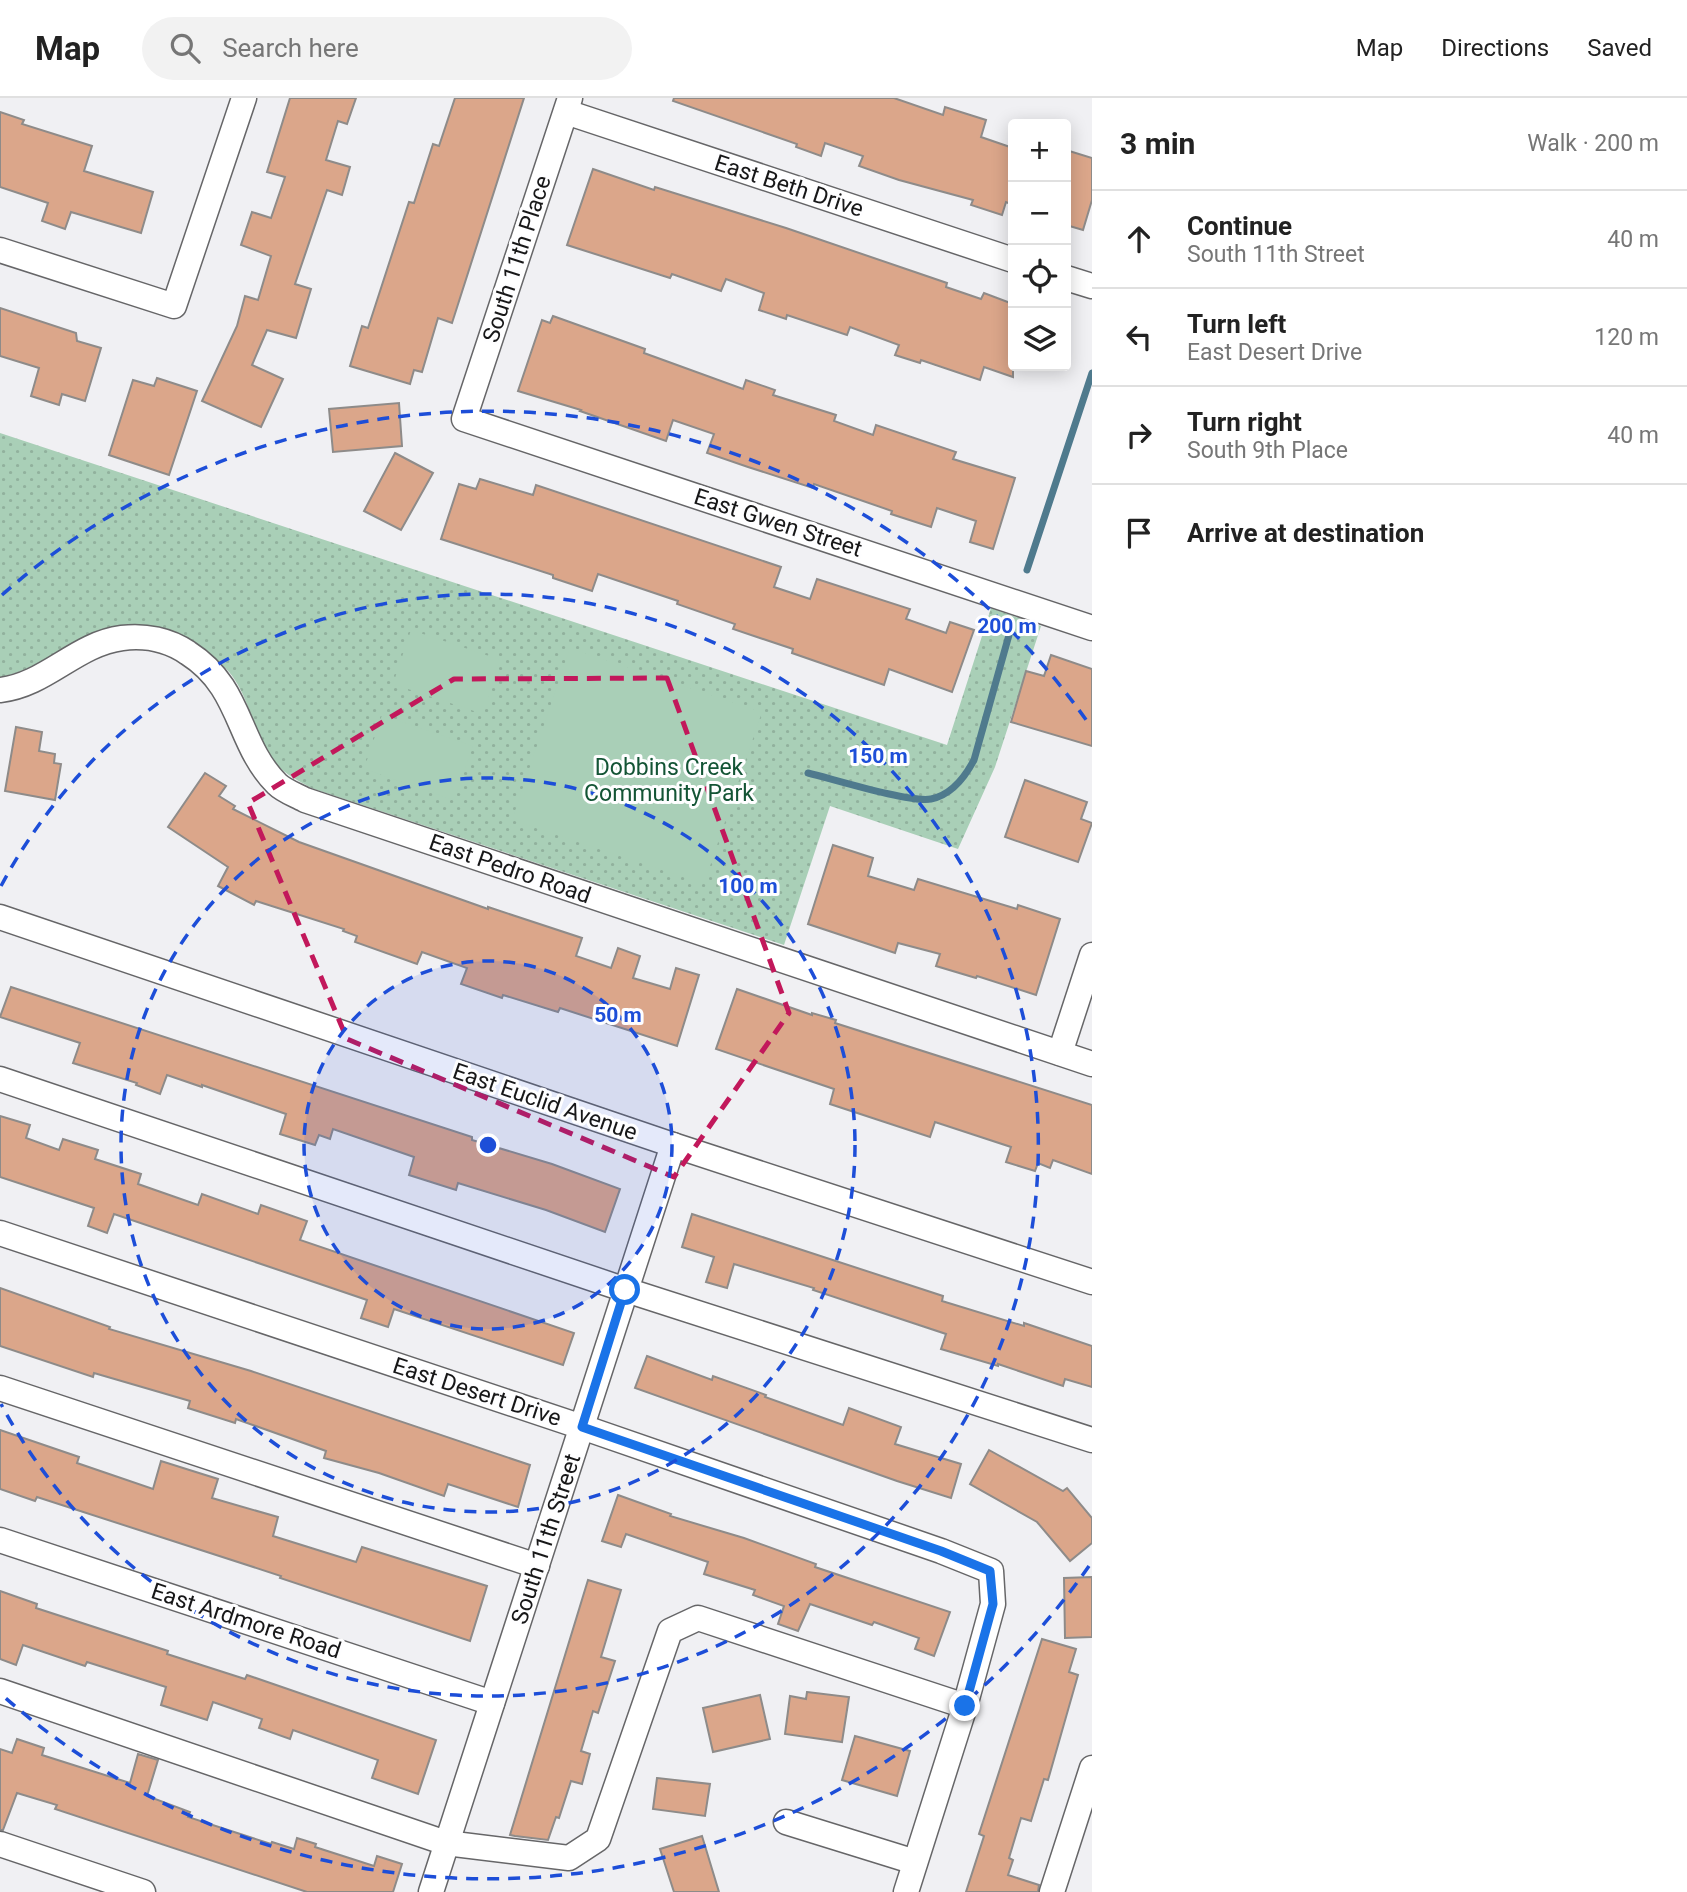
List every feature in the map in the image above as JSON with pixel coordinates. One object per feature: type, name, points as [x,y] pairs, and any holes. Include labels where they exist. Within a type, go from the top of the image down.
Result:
[{"type":"street","points":[[0,250],[174,306],[244,98]]},
{"type":"street","name":"East Beth Drive","points":[[568,105],[1008,258]]},
{"type":"street","name":"South 11th Place","points":[[464,419],[568,105]]},
{"type":"street","points":[[1071,280],[1092,286]]},
{"type":"street","name":"East Gwen Street","points":[[464,419],[1092,628]]},
{"type":"street","name":"East Pedro Road","points":[[0,690],[26,685],[96,644],[122,638],[145,637],[174,643],[206,664],[227,691],[256,755],[278,785],[305,800],[1092,1064]]},
{"type":"street","name":"East Euclid Avenue","points":[[0,918],[673,1145],[1092,1282]]},
{"type":"street","points":[[1060,1053],[1092,955]]},
{"type":"street","points":[[0,1079],[625,1290],[1092,1440]]},
{"type":"street","name":"South 11th Street","points":[[431,1892],[673,1145]]},
{"type":"street","name":"East Desert Drive","points":[[0,1233],[582,1427],[928,1546],[990,1571],[993,1604],[965,1706]]},
{"type":"street","points":[[0,1388],[537,1566]]},
{"type":"street","name":"East Ardmore Road","points":[[0,1540],[492,1703]]},
{"type":"street","points":[[0,1691],[446,1843],[569,1858],[598,1839],[670,1632],[698,1618],[965,1706],[906,1892]]},
{"type":"street","points":[[1052,1892],[1092,1768]]},
{"type":"street","points":[[786,1822],[915,1862]]},
{"type":"street","points":[[0,1844],[143,1892]]},
{"type":"highlighted area","points":[[667,678],[789,1013],[674,1177],[347,1039],[248,803],[454,679]]},
{"type":"green space","name":"Dobbins Creek Community Park","points":[[0,433],[947,745],[991,608],[1041,626],[995,767],[958,849],[830,806],[784,945],[311,788],[284,771],[267,752],[243,694],[226,669],[203,654],[140,630],[123,627],[89,635],[32,666],[0,677]]},
{"type":"green space","points":[[411,630],[501,660],[483,714],[393,684]]},
{"type":"green space","points":[[570,648],[762,712],[704,884],[512,820]]},
{"type":"green space","points":[[382,715],[473,746],[454,800],[364,769]]},
{"type":"building","points":[[290,98],[356,98],[347,124],[338,121],[326,160],[350,167],[342,195],[327,190],[295,284],[311,289],[296,338],[267,330],[252,365],[283,379],[261,427],[202,401],[237,326],[245,296],[258,300],[271,256],[241,245],[252,212],[271,218],[285,177],[267,172]]},
{"type":"building","points":[[455,98],[524,98],[452,323],[438,318],[422,372],[414,370],[410,384],[350,366],[362,326],[368,328],[409,202],[414,203],[433,144],[439,146]]},
{"type":"building","points":[[674,98],[894,98],[943,115],[945,107],[986,120],[981,137],[1008,146],[1008,203],[1006,202],[1002,215],[971,205],[973,200],[859,166],[863,156],[825,143],[821,156],[796,147],[797,144],[673,101]]},
{"type":"building","points":[[0,112],[24,120],[22,124],[92,146],[84,171],[153,192],[141,233],[71,212],[65,229],[42,221],[48,203],[0,187]]},
{"type":"building","points":[[1071,152],[1092,158],[1092,200],[1083,230],[1071,226]]},
{"type":"building","points":[[593,169],[654,190],[655,187],[947,283],[946,287],[981,299],[984,293],[1008,302],[1008,371],[1013,371],[1013,377],[984,367],[980,380],[921,360],[920,363],[895,355],[899,345],[850,327],[847,335],[787,315],[786,319],[759,310],[764,293],[726,279],[721,291],[672,274],[670,278],[567,245]]},
{"type":"building","points":[[0,308],[76,333],[77,341],[101,348],[85,401],[62,394],[59,405],[31,396],[39,368],[0,356]]},
{"type":"building","points":[[553,316],[645,349],[644,353],[743,389],[746,380],[775,390],[773,395],[836,415],[834,421],[873,435],[876,425],[956,452],[953,459],[1015,478],[993,549],[970,542],[976,521],[937,508],[931,527],[814,484],[813,488],[748,467],[707,453],[714,434],[673,420],[666,441],[581,410],[518,391],[542,320],[550,323]]},
{"type":"building","points":[[157,378],[197,391],[169,475],[109,455],[133,380],[154,386]]},
{"type":"building","points":[[399,403],[402,446],[333,452],[329,409]]},
{"type":"building","points":[[395,453],[433,473],[401,530],[364,511]]},
{"type":"building","points":[[480,479],[533,495],[536,485],[781,567],[774,587],[810,599],[817,579],[910,609],[906,619],[946,633],[950,622],[974,630],[952,692],[889,669],[884,685],[792,653],[793,649],[733,629],[735,624],[677,604],[678,601],[598,574],[592,591],[553,578],[553,575],[441,539],[459,484],[476,489]]},
{"type":"building","points":[[1051,655],[1092,669],[1092,746],[1011,722],[1026,671],[1044,676]]},
{"type":"building","points":[[16,727],[42,732],[39,751],[55,754],[54,763],[61,764],[55,800],[5,791]]},
{"type":"building","points":[[205,773],[226,786],[219,796],[235,806],[233,809],[299,842],[488,909],[582,938],[576,956],[611,968],[618,948],[640,956],[633,978],[670,989],[676,968],[699,975],[677,1046],[560,1008],[558,1012],[461,984],[467,968],[422,952],[417,964],[355,942],[357,936],[343,931],[344,929],[256,901],[254,905],[218,886],[228,867],[168,827]]},
{"type":"building","points":[[1025,780],[1087,802],[1081,819],[1092,823],[1078,862],[1005,837]]},
{"type":"building","points":[[833,845],[873,858],[868,876],[914,890],[918,879],[1060,919],[1036,995],[936,966],[940,954],[898,943],[895,953],[808,924]]},
{"type":"building","points":[[11,987],[472,1137],[472,1140],[552,1164],[620,1189],[605,1232],[546,1210],[458,1183],[456,1190],[409,1175],[414,1157],[333,1129],[330,1139],[319,1135],[315,1145],[280,1134],[286,1114],[202,1085],[167,1075],[160,1094],[136,1085],[137,1083],[73,1063],[80,1043],[0,1017]]},
{"type":"building","points":[[737,989],[1092,1105],[1092,1174],[1053,1160],[1050,1168],[1038,1163],[1035,1171],[1006,1162],[1011,1147],[935,1122],[930,1137],[830,1104],[834,1089],[716,1049]]},
{"type":"building","points":[[0,1116],[30,1125],[26,1138],[59,1150],[63,1139],[98,1150],[95,1159],[141,1174],[138,1184],[198,1205],[202,1194],[258,1214],[261,1205],[307,1221],[300,1240],[574,1333],[563,1365],[394,1309],[388,1327],[361,1318],[367,1300],[114,1214],[107,1233],[88,1226],[94,1208],[0,1177]]},
{"type":"building","points":[[692,1214],[943,1296],[942,1301],[1024,1326],[1024,1323],[1092,1346],[1092,1387],[1065,1379],[1063,1386],[998,1364],[941,1349],[946,1334],[813,1290],[814,1288],[734,1264],[727,1288],[706,1282],[714,1257],[682,1247]]},
{"type":"building","points":[[0,1288],[110,1327],[109,1329],[251,1371],[530,1465],[518,1507],[448,1484],[444,1496],[379,1473],[324,1458],[326,1451],[236,1419],[235,1423],[188,1408],[190,1401],[94,1373],[93,1377],[0,1346]]},
{"type":"building","points":[[647,1356],[712,1380],[713,1376],[843,1425],[849,1408],[901,1427],[895,1444],[961,1464],[951,1498],[635,1388]]},
{"type":"building","points":[[0,1430],[79,1457],[77,1463],[153,1489],[161,1461],[218,1479],[212,1498],[278,1517],[273,1536],[356,1562],[362,1547],[487,1586],[470,1641],[37,1497],[35,1501],[0,1489]]},
{"type":"building","points":[[989,1450],[1063,1491],[1067,1488],[1092,1518],[1092,1543],[1070,1561],[1037,1522],[970,1484]]},
{"type":"building","points":[[618,1495],[671,1514],[670,1516],[744,1538],[816,1564],[815,1567],[950,1612],[934,1656],[915,1649],[919,1638],[810,1604],[798,1631],[778,1624],[784,1606],[753,1595],[755,1590],[704,1574],[708,1562],[626,1534],[621,1547],[602,1541]]},
{"type":"building","points":[[1092,1577],[1092,1637],[1065,1638],[1064,1578]]},
{"type":"building","points":[[588,1580],[621,1590],[601,1657],[615,1661],[598,1713],[593,1711],[581,1751],[590,1754],[582,1784],[571,1781],[559,1818],[556,1817],[548,1840],[510,1835]]},
{"type":"building","points":[[0,1591],[37,1604],[36,1608],[168,1651],[167,1654],[245,1679],[247,1675],[436,1740],[418,1794],[372,1778],[378,1760],[293,1730],[290,1739],[259,1728],[262,1719],[213,1702],[207,1720],[161,1705],[166,1687],[87,1662],[85,1666],[23,1645],[16,1665],[0,1659]]},
{"type":"building","points":[[1042,1639],[1076,1649],[1069,1672],[1078,1675],[1048,1780],[1044,1779],[1031,1821],[1021,1818],[1009,1858],[1013,1860],[1008,1875],[1039,1885],[1038,1892],[966,1892],[984,1836],[979,1834]]},
{"type":"building","points":[[807,1692],[849,1697],[842,1742],[785,1734],[790,1696],[806,1699]]},
{"type":"building","points":[[760,1695],[770,1739],[713,1752],[703,1708]]},
{"type":"building","points":[[855,1736],[910,1751],[897,1796],[842,1780]]},
{"type":"building","points":[[17,1739],[44,1748],[42,1755],[130,1783],[138,1754],[158,1760],[147,1796],[190,1812],[188,1817],[271,1844],[272,1842],[294,1849],[297,1838],[316,1844],[315,1847],[374,1866],[377,1856],[402,1864],[393,1892],[307,1892],[55,1809],[57,1805],[17,1793],[3,1830],[0,1830],[0,1749],[12,1753]]},
{"type":"building","points":[[657,1778],[710,1784],[705,1816],[653,1809]]},
{"type":"building","points":[[702,1836],[719,1892],[674,1892],[660,1849]]},
{"type":"waterway","points":[[1027,570],[1092,373]]},
{"type":"waterway","points":[[808,773],[906,797],[931,799],[945,794],[962,779],[974,760],[1009,635]]},
{"type":"route","points":[[625,1290],[582,1427],[941,1551],[990,1571],[993,1604],[965,1706]]}]
